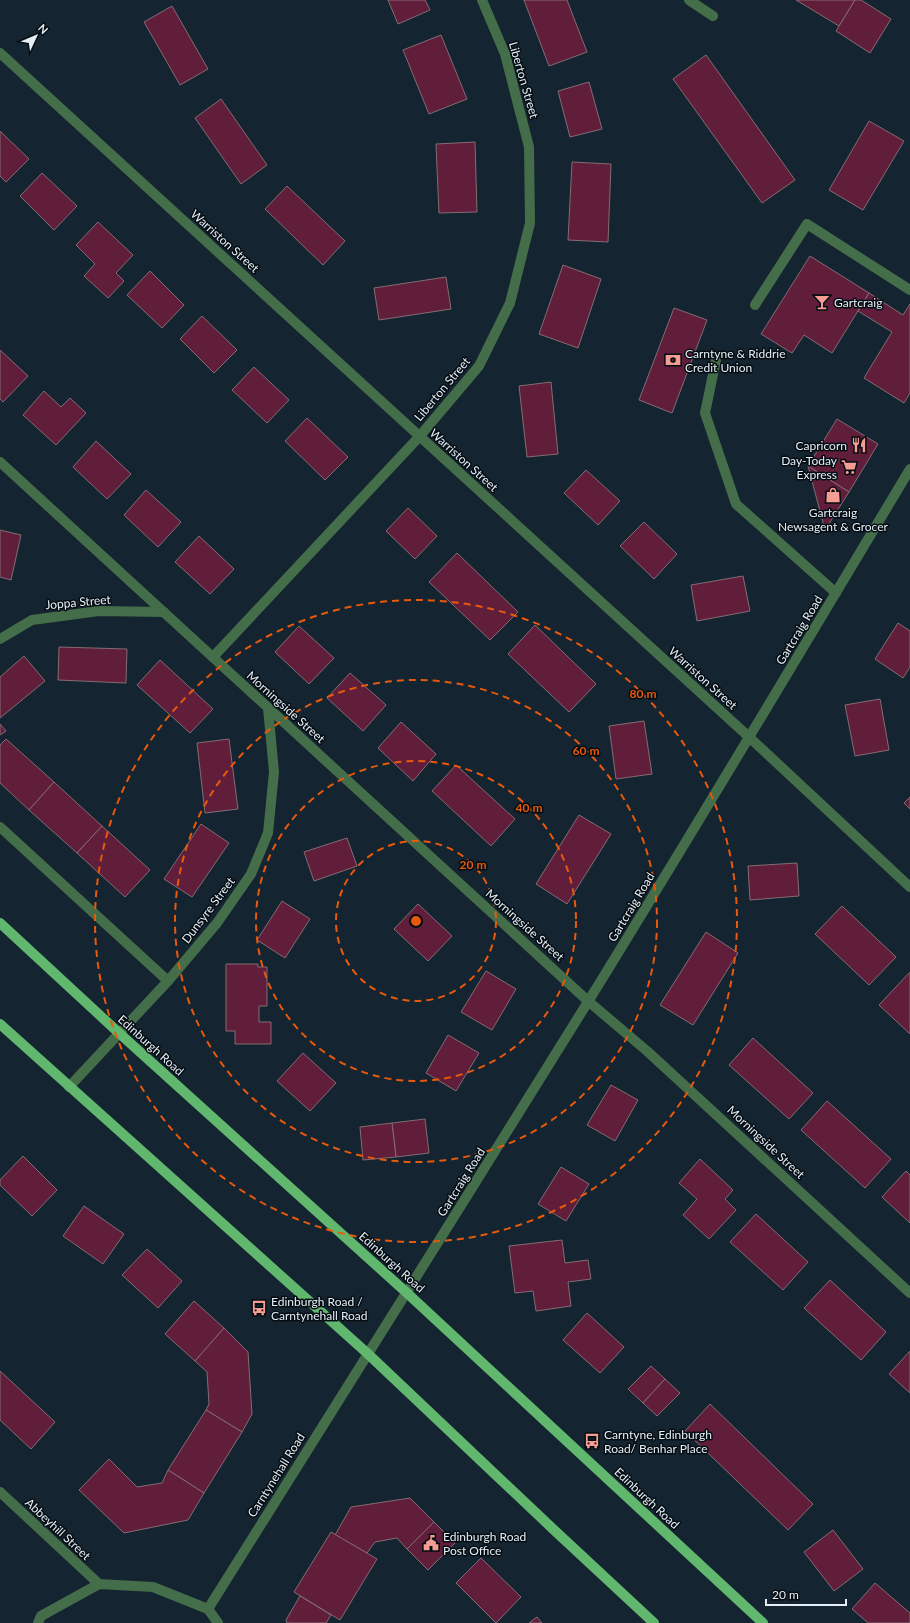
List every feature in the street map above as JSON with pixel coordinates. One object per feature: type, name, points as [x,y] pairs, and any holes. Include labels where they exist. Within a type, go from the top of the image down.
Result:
[{"type":"main road","name":"Edinburgh Road","points":[[0,923],[119,1033],[407,1293],[763,1623]]},
{"type":"main road","points":[[0,1024],[367,1354],[553,1530],[654,1623]]},
{"type":"street","name":"Liberton Street","points":[[213,658],[419,437],[479,366],[510,303],[530,223],[529,147],[505,54],[482,0]]},
{"type":"street","points":[[689,0],[713,16]]},
{"type":"street","name":"Warriston Street","points":[[0,53],[749,737],[910,887]]},
{"type":"street","points":[[755,304],[807,224],[910,290]]},
{"type":"street","points":[[716,360],[705,413],[736,504],[836,593]]},
{"type":"street","name":"Morningside Street","points":[[0,462],[588,1001],[648,1051],[910,1293]]},
{"type":"street","name":"Gartcraig Road","points":[[367,1354],[407,1293],[588,1001],[910,469]]},
{"type":"street","name":"Joppa Street","points":[[0,639],[32,620],[99,612],[164,612]]},
{"type":"street","name":"Dunsyre Street","points":[[69,1087],[168,981],[217,923],[251,874],[268,833],[274,772],[268,708]]},
{"type":"street","points":[[0,827],[168,981]]},
{"type":"street","name":"Carntynehall Road","points":[[208,1610],[367,1354]]},
{"type":"street","name":"Abbeyhill Street","points":[[0,1492],[98,1584]]},
{"type":"street","points":[[38,1623],[41,1616],[98,1584],[153,1587],[208,1610],[218,1623]]},
{"type":"building","points":[[388,0],[425,0],[430,10],[398,24]]},
{"type":"building","points":[[524,0],[567,0],[587,52],[549,66]]},
{"type":"building","points":[[796,0],[855,0],[839,26]]},
{"type":"building","points":[[855,0],[861,0],[891,19],[870,53],[836,31]]},
{"type":"building","points":[[172,6],[208,69],[180,85],[144,22]]},
{"type":"building","points":[[441,35],[467,99],[429,114],[403,50]]},
{"type":"building","points":[[706,55],[795,180],[762,203],[673,79]]},
{"type":"building","points":[[589,82],[602,129],[570,137],[558,91]]},
{"type":"building","points":[[221,99],[267,165],[241,184],[195,118]]},
{"type":"building","points":[[869,121],[904,141],[863,210],[829,190]]},
{"type":"building","points":[[0,131],[29,159],[6,182],[0,176]]},
{"type":"building","points":[[475,142],[477,212],[439,213],[436,144]]},
{"type":"building","points":[[572,162],[611,164],[608,242],[568,240]]},
{"type":"building","points":[[42,173],[77,206],[54,230],[20,196]]},
{"type":"building","points":[[287,186],[345,241],[323,265],[265,209]]},
{"type":"building","points":[[98,222],[133,255],[116,273],[124,281],[108,298],[84,276],[95,264],[76,245]]},
{"type":"building","name":"Gartcraig","points":[[810,256],[869,293],[832,353],[804,335],[792,353],[761,334]]},
{"type":"building","points":[[563,265],[601,279],[578,348],[539,334]]},
{"type":"building","points":[[150,271],[184,305],[162,328],[127,295]]},
{"type":"building","points":[[446,277],[451,309],[379,320],[374,288]]},
{"type":"building","points":[[869,293],[903,315],[910,304],[910,393],[904,403],[864,378],[892,332],[858,311]]},
{"type":"building","name":"Carntyne & Riddrie Credit Union","points":[[674,308],[707,320],[672,413],[639,400]]},
{"type":"building","points":[[202,316],[237,350],[214,373],[180,339]]},
{"type":"building","points":[[0,350],[28,376],[3,402],[0,399]]},
{"type":"building","points":[[254,367],[289,400],[267,423],[232,390]]},
{"type":"building","points":[[551,382],[558,454],[527,457],[519,386]]},
{"type":"building","points":[[44,391],[61,407],[70,398],[86,413],[56,445],[23,415]]},
{"type":"building","points":[[307,418],[348,457],[325,480],[285,441]]},
{"type":"building","points":[[837,419],[878,444],[849,492],[808,466]]},
{"type":"building","points":[[96,441],[131,474],[107,499],[73,467]]},
{"type":"building","points":[[808,466],[849,492],[825,530]]},
{"type":"building","points":[[586,470],[620,501],[598,525],[564,493]]},
{"type":"building","points":[[146,490],[181,522],[158,547],[124,515]]},
{"type":"building","points":[[408,508],[437,536],[415,559],[386,531]]},
{"type":"building","points":[[644,522],[677,554],[654,579],[620,546]]},
{"type":"building","points":[[0,530],[21,535],[11,580],[0,577]]},
{"type":"building","points":[[199,536],[234,569],[210,594],[175,562]]},
{"type":"building","points":[[457,553],[518,612],[490,640],[429,582]]},
{"type":"building","points":[[743,576],[750,611],[697,621],[691,585]]},
{"type":"building","points":[[898,623],[910,631],[910,667],[903,678],[875,659]]},
{"type":"building","points":[[535,625],[596,684],[569,712],[508,654]]},
{"type":"building","points":[[299,626],[334,658],[309,684],[275,652]]},
{"type":"building","points":[[59,647],[127,649],[126,683],[58,680]]},
{"type":"building","points":[[24,656],[45,681],[0,718],[0,677]]},
{"type":"building","points":[[160,660],[213,709],[190,733],[137,685]]},
{"type":"building","points":[[350,673],[386,705],[363,731],[327,698]]},
{"type":"building","points":[[880,699],[889,750],[855,756],[845,705]]},
{"type":"building","points":[[644,721],[652,774],[616,779],[609,726]]},
{"type":"building","points":[[401,722],[436,754],[413,781],[378,748]]},
{"type":"building","points":[[0,724],[6,731],[0,735]]},
{"type":"building","points":[[6,739],[54,782],[29,810],[0,783],[0,745]]},
{"type":"building","points":[[229,739],[238,809],[205,813],[197,743]]},
{"type":"building","points":[[456,765],[515,819],[491,846],[432,791]]},
{"type":"building","points":[[54,782],[102,826],[77,853],[29,810]]},
{"type":"building","points":[[910,797],[910,809],[904,803]]},
{"type":"building","points":[[579,815],[611,834],[567,904],[536,884]]},
{"type":"building","points":[[201,824],[229,843],[192,897],[164,879]]},
{"type":"building","points":[[102,826],[150,870],[125,897],[77,853]]},
{"type":"building","points":[[347,838],[357,866],[314,881],[304,852]]},
{"type":"building","points":[[797,863],[799,896],[750,900],[748,866]]},
{"type":"building","points":[[282,901],[310,919],[285,958],[257,940]]},
{"type":"building","points":[[418,904],[452,936],[428,961],[394,929]]},
{"type":"building","points":[[842,906],[896,957],[869,985],[815,934]]},
{"type":"building","points":[[706,932],[738,953],[693,1025],[660,1005]]},
{"type":"building","points":[[226,964],[258,964],[258,967],[267,967],[267,1006],[259,1006],[259,1022],[271,1022],[271,1044],[235,1044],[235,1031],[226,1031]]},
{"type":"building","points":[[486,971],[516,989],[492,1030],[461,1012]]},
{"type":"building","points":[[910,972],[910,1034],[879,1005]]},
{"type":"building","points":[[448,1035],[479,1053],[456,1091],[426,1073]]},
{"type":"building","points":[[753,1038],[813,1093],[789,1119],[729,1065]]},
{"type":"building","points":[[303,1053],[336,1083],[310,1111],[277,1081]]},
{"type":"building","points":[[611,1085],[638,1100],[615,1141],[587,1125]]},
{"type":"building","points":[[827,1101],[891,1159],[865,1188],[801,1130]]},
{"type":"building","points":[[425,1119],[429,1153],[396,1157],[392,1123]]},
{"type":"building","points":[[392,1123],[396,1157],[363,1160],[360,1127]]},
{"type":"building","points":[[23,1156],[57,1190],[32,1216],[0,1185],[0,1180]]},
{"type":"building","points":[[700,1159],[733,1190],[725,1199],[736,1210],[709,1239],[683,1215],[697,1199],[679,1183]]},
{"type":"building","points":[[561,1167],[589,1184],[566,1221],[538,1204]]},
{"type":"building","points":[[906,1171],[910,1175],[910,1223],[882,1197]]},
{"type":"building","points":[[84,1206],[124,1234],[103,1264],[63,1236]]},
{"type":"building","points":[[756,1214],[808,1262],[783,1290],[730,1242]]},
{"type":"building","points":[[562,1240],[565,1263],[588,1260],[591,1279],[568,1282],[571,1306],[536,1311],[533,1291],[515,1293],[509,1246]]},
{"type":"building","points":[[147,1249],[182,1281],[158,1308],[122,1275]]},
{"type":"building","points":[[830,1280],[886,1332],[861,1360],[804,1308]]},
{"type":"building","points":[[194,1301],[224,1328],[195,1361],[165,1334]]},
{"type":"building","points":[[587,1313],[624,1347],[600,1373],[563,1340]]},
{"type":"building","points":[[224,1328],[248,1352],[252,1414],[242,1432],[206,1410],[209,1404],[207,1372],[195,1361]]},
{"type":"building","points":[[910,1351],[910,1393],[889,1374]]},
{"type":"building","points":[[651,1366],[665,1379],[643,1403],[628,1389]]},
{"type":"building","points":[[0,1371],[55,1422],[31,1449],[0,1420]]},
{"type":"building","points":[[665,1379],[680,1393],[657,1416],[643,1403]]},
{"type":"building","points":[[710,1404],[813,1504],[788,1530],[685,1431]]},
{"type":"building","points":[[206,1410],[242,1432],[204,1493],[168,1470]]},
{"type":"building","points":[[109,1459],[137,1487],[162,1483],[168,1470],[204,1493],[188,1520],[124,1533],[79,1490]]},
{"type":"building","points":[[410,1498],[434,1522],[407,1549],[397,1538],[375,1542],[367,1553],[335,1535],[351,1507]]},
{"type":"building","points":[[434,1522],[455,1543],[428,1570],[407,1549]]},
{"type":"building","points":[[833,1530],[863,1569],[834,1591],[804,1552]]},
{"type":"building","points":[[331,1532],[377,1559],[340,1620],[294,1592]]},
{"type":"building","points":[[481,1558],[521,1597],[496,1623],[456,1583]]},
{"type":"building","points":[[875,1583],[910,1613],[910,1623],[868,1623],[852,1609]]},
{"type":"building","points":[[300,1596],[331,1615],[326,1623],[287,1623],[286,1620]]},
{"type":"building","points":[[537,1617],[542,1623],[529,1623]]},
{"type":"place","name":"Gartcraig","points":[[822,302]]},
{"type":"place","name":"Carntyne & Riddrie Credit Union","points":[[673,360]]},
{"type":"place","name":"Capricorn","points":[[859,445]]},
{"type":"place","name":"Day-Today Express","points":[[849,467]]},
{"type":"place","name":"Gartcraig Newsagent & Grocer","points":[[833,495]]},
{"type":"place","name":"Edinburgh Road / Carntynehall Road","points":[[259,1308]]},
{"type":"place","name":"Carntyne, Edinburgh Road/ Benhar Place","points":[[592,1441]]},
{"type":"place","name":"Edinburgh Road Post Office","points":[[431,1543]]}]
